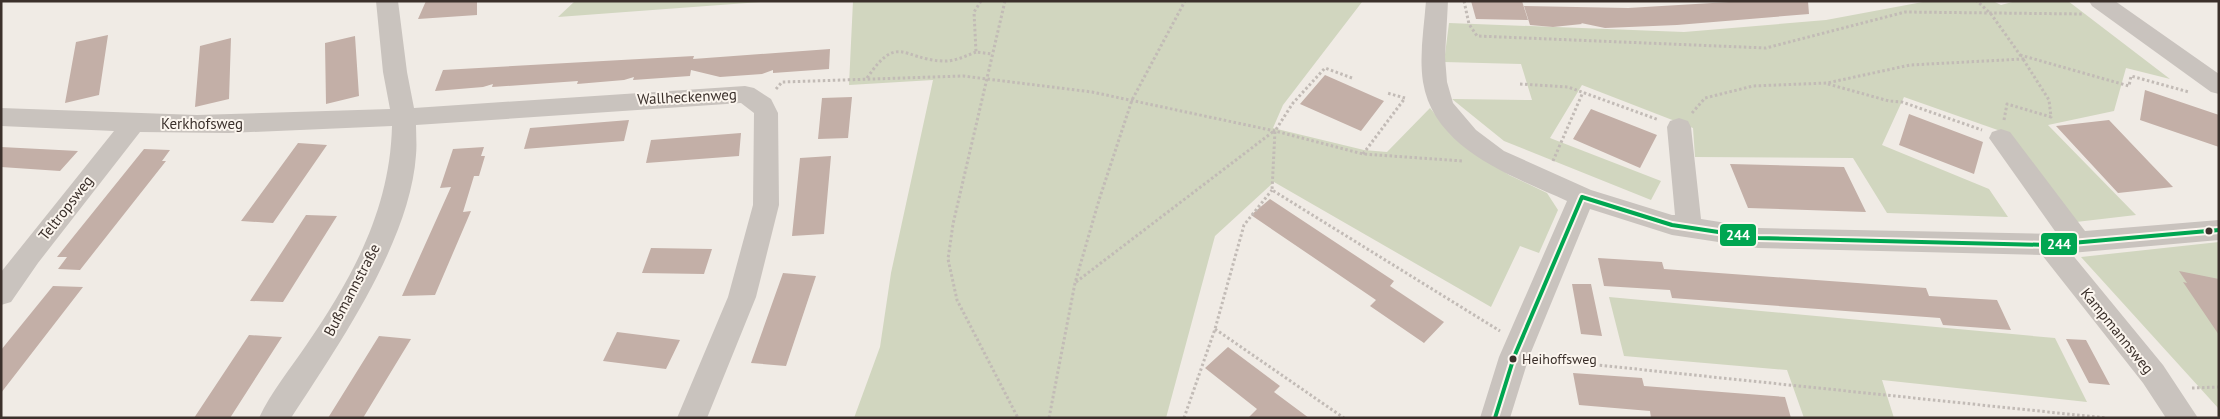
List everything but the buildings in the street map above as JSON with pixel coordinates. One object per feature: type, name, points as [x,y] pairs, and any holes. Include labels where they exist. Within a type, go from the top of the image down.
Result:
[{"type":"street","name":"Bußmannstraße","points":[[274,418],[317,355],[367,268],[394,203],[402,160],[404,117],[399,96],[387,1]]},
{"type":"street","points":[[1436,1],[1433,57],[1435,82],[1442,106],[1467,136],[1495,157],[1582,197],[1672,225],[1758,238],[2049,245],[2219,230]]},
{"type":"street","points":[[2109,7],[2219,86]]},
{"type":"street","name":"Wallheckenweg","points":[[404,117],[615,101],[745,94],[762,105]]},
{"type":"street","points":[[692,418],[742,297],[766,205],[766,113],[762,105]]},
{"type":"street","name":"Kerkhofsweg","points":[[1,117],[133,124],[262,123],[404,117]]},
{"type":"street","name":"Teltropsweg","points":[[1,294],[28,256],[133,124]]},
{"type":"street","points":[[1679,127],[1689,228]]},
{"type":"street","points":[[2001,138],[2080,243]]},
{"type":"street","points":[[1495,418],[1517,350],[1582,197]]},
{"type":"street","name":"Kampmannsweg","points":[[2049,245],[2153,374],[2183,418]]},
{"type":"path","points":[[976,52],[974,12],[981,1]]},
{"type":"path","points":[[1005,1],[952,224],[948,259],[957,300],[1018,418]]},
{"type":"path","points":[[1049,418],[1075,283],[1099,200],[1132,100],[1186,1]]},
{"type":"path","points":[[1464,1],[1469,24],[1478,36],[1766,48],[1906,12],[1991,14],[2109,7]]},
{"type":"path","points":[[1827,83],[1889,101],[1902,102],[2001,138],[2007,104],[2050,117],[2049,100],[1991,14],[1977,1]]},
{"type":"path","points":[[866,78],[885,55],[894,52],[916,53],[939,61],[967,56],[976,52],[992,54]]},
{"type":"path","points":[[2020,55],[2129,86],[2131,76],[2192,93]]},
{"type":"path","points":[[1520,84],[1568,87],[1679,127],[1705,98],[1753,86],[1827,83],[1910,65],[2023,59]]},
{"type":"path","points":[[1075,283],[1274,131],[1292,103],[1325,68],[1352,78]]},
{"type":"path","points":[[762,105],[782,82],[963,76],[1092,92],[1274,131],[1362,154],[1488,163],[1495,157]]},
{"type":"path","points":[[1362,154],[1405,98],[1387,92]]},
{"type":"path","points":[[1545,180],[1583,92]]},
{"type":"path","points":[[1184,418],[1215,329],[1244,225],[1272,190],[1274,131]]},
{"type":"path","points":[[1272,190],[1517,350],[2106,418]]},
{"type":"path","points":[[1215,329],[1344,418]]},
{"type":"green space","points":[[575,1],[774,1],[558,17]]},
{"type":"green space","points":[[853,1],[1362,2],[1283,105],[1273,128],[1364,150],[1387,152],[1430,108],[1454,137],[1509,175],[1547,193],[1558,210],[1539,253],[1520,246],[1491,307],[1274,182],[1215,236],[1166,418],[854,418],[880,347],[891,273],[933,80],[849,85]]},
{"type":"green space","points":[[1928,1],[1993,1],[2001,5],[2016,1],[2068,1],[2170,79],[2126,68],[2114,111],[2048,125],[2136,215],[2076,222],[2009,134],[1904,97],[1882,145],[1989,189],[2008,217],[1887,213],[1853,158],[1695,157],[1693,128],[1582,85],[1550,138],[1661,181],[1651,200],[1504,141],[1452,99],[1532,100],[1521,64],[1444,62],[1449,23],[1684,32],[1826,20]]},
{"type":"green space","points":[[2219,242],[2219,409],[2081,257]]},
{"type":"green space","points":[[1609,297],[2055,338],[2087,402],[1882,380],[1894,418],[1804,418],[1787,370],[1624,356]]},
{"type":"transit line","name":"244","points":[[1582,197],[1672,225],[1758,238],[2049,245],[2219,230]]},
{"type":"transit line","name":"244","points":[[1495,418],[1514,357],[1582,197]]},
{"type":"place","name":"Heihoffsweg","points":[[1513,359]]}]
